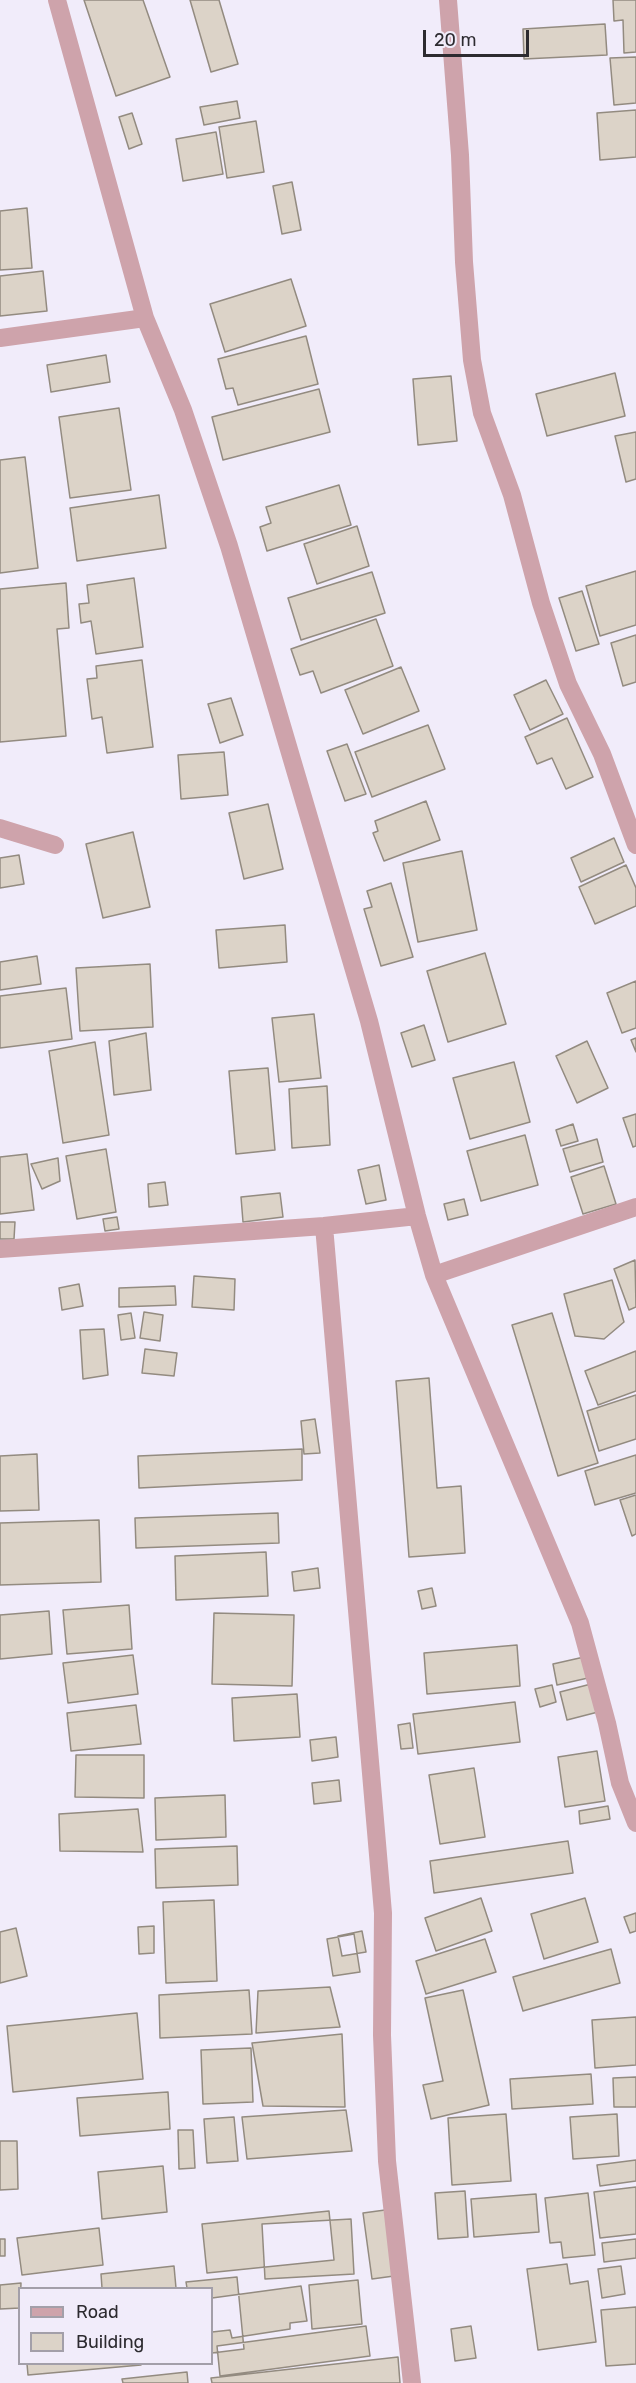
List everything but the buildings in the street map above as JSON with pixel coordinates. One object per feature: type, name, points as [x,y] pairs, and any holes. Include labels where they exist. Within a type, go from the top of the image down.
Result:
[{"type":"street","points":[[57,0],[145,318],[183,410],[230,546],[369,1021],[417,1216],[434,1275],[580,1623],[607,1723],[620,1784],[636,1823]]},
{"type":"street","points":[[448,0],[472,360],[482,413],[512,495],[541,603],[568,684],[602,754],[636,845]]},
{"type":"street","points":[[0,338],[145,318]]},
{"type":"street","points":[[0,828],[56,845]]},
{"type":"street","points":[[434,1275],[636,1207]]},
{"type":"street","points":[[0,1249],[324,1226],[417,1216]]},
{"type":"street","points":[[324,1226],[382,1913],[382,2036],[387,2161],[412,2383]]}]
